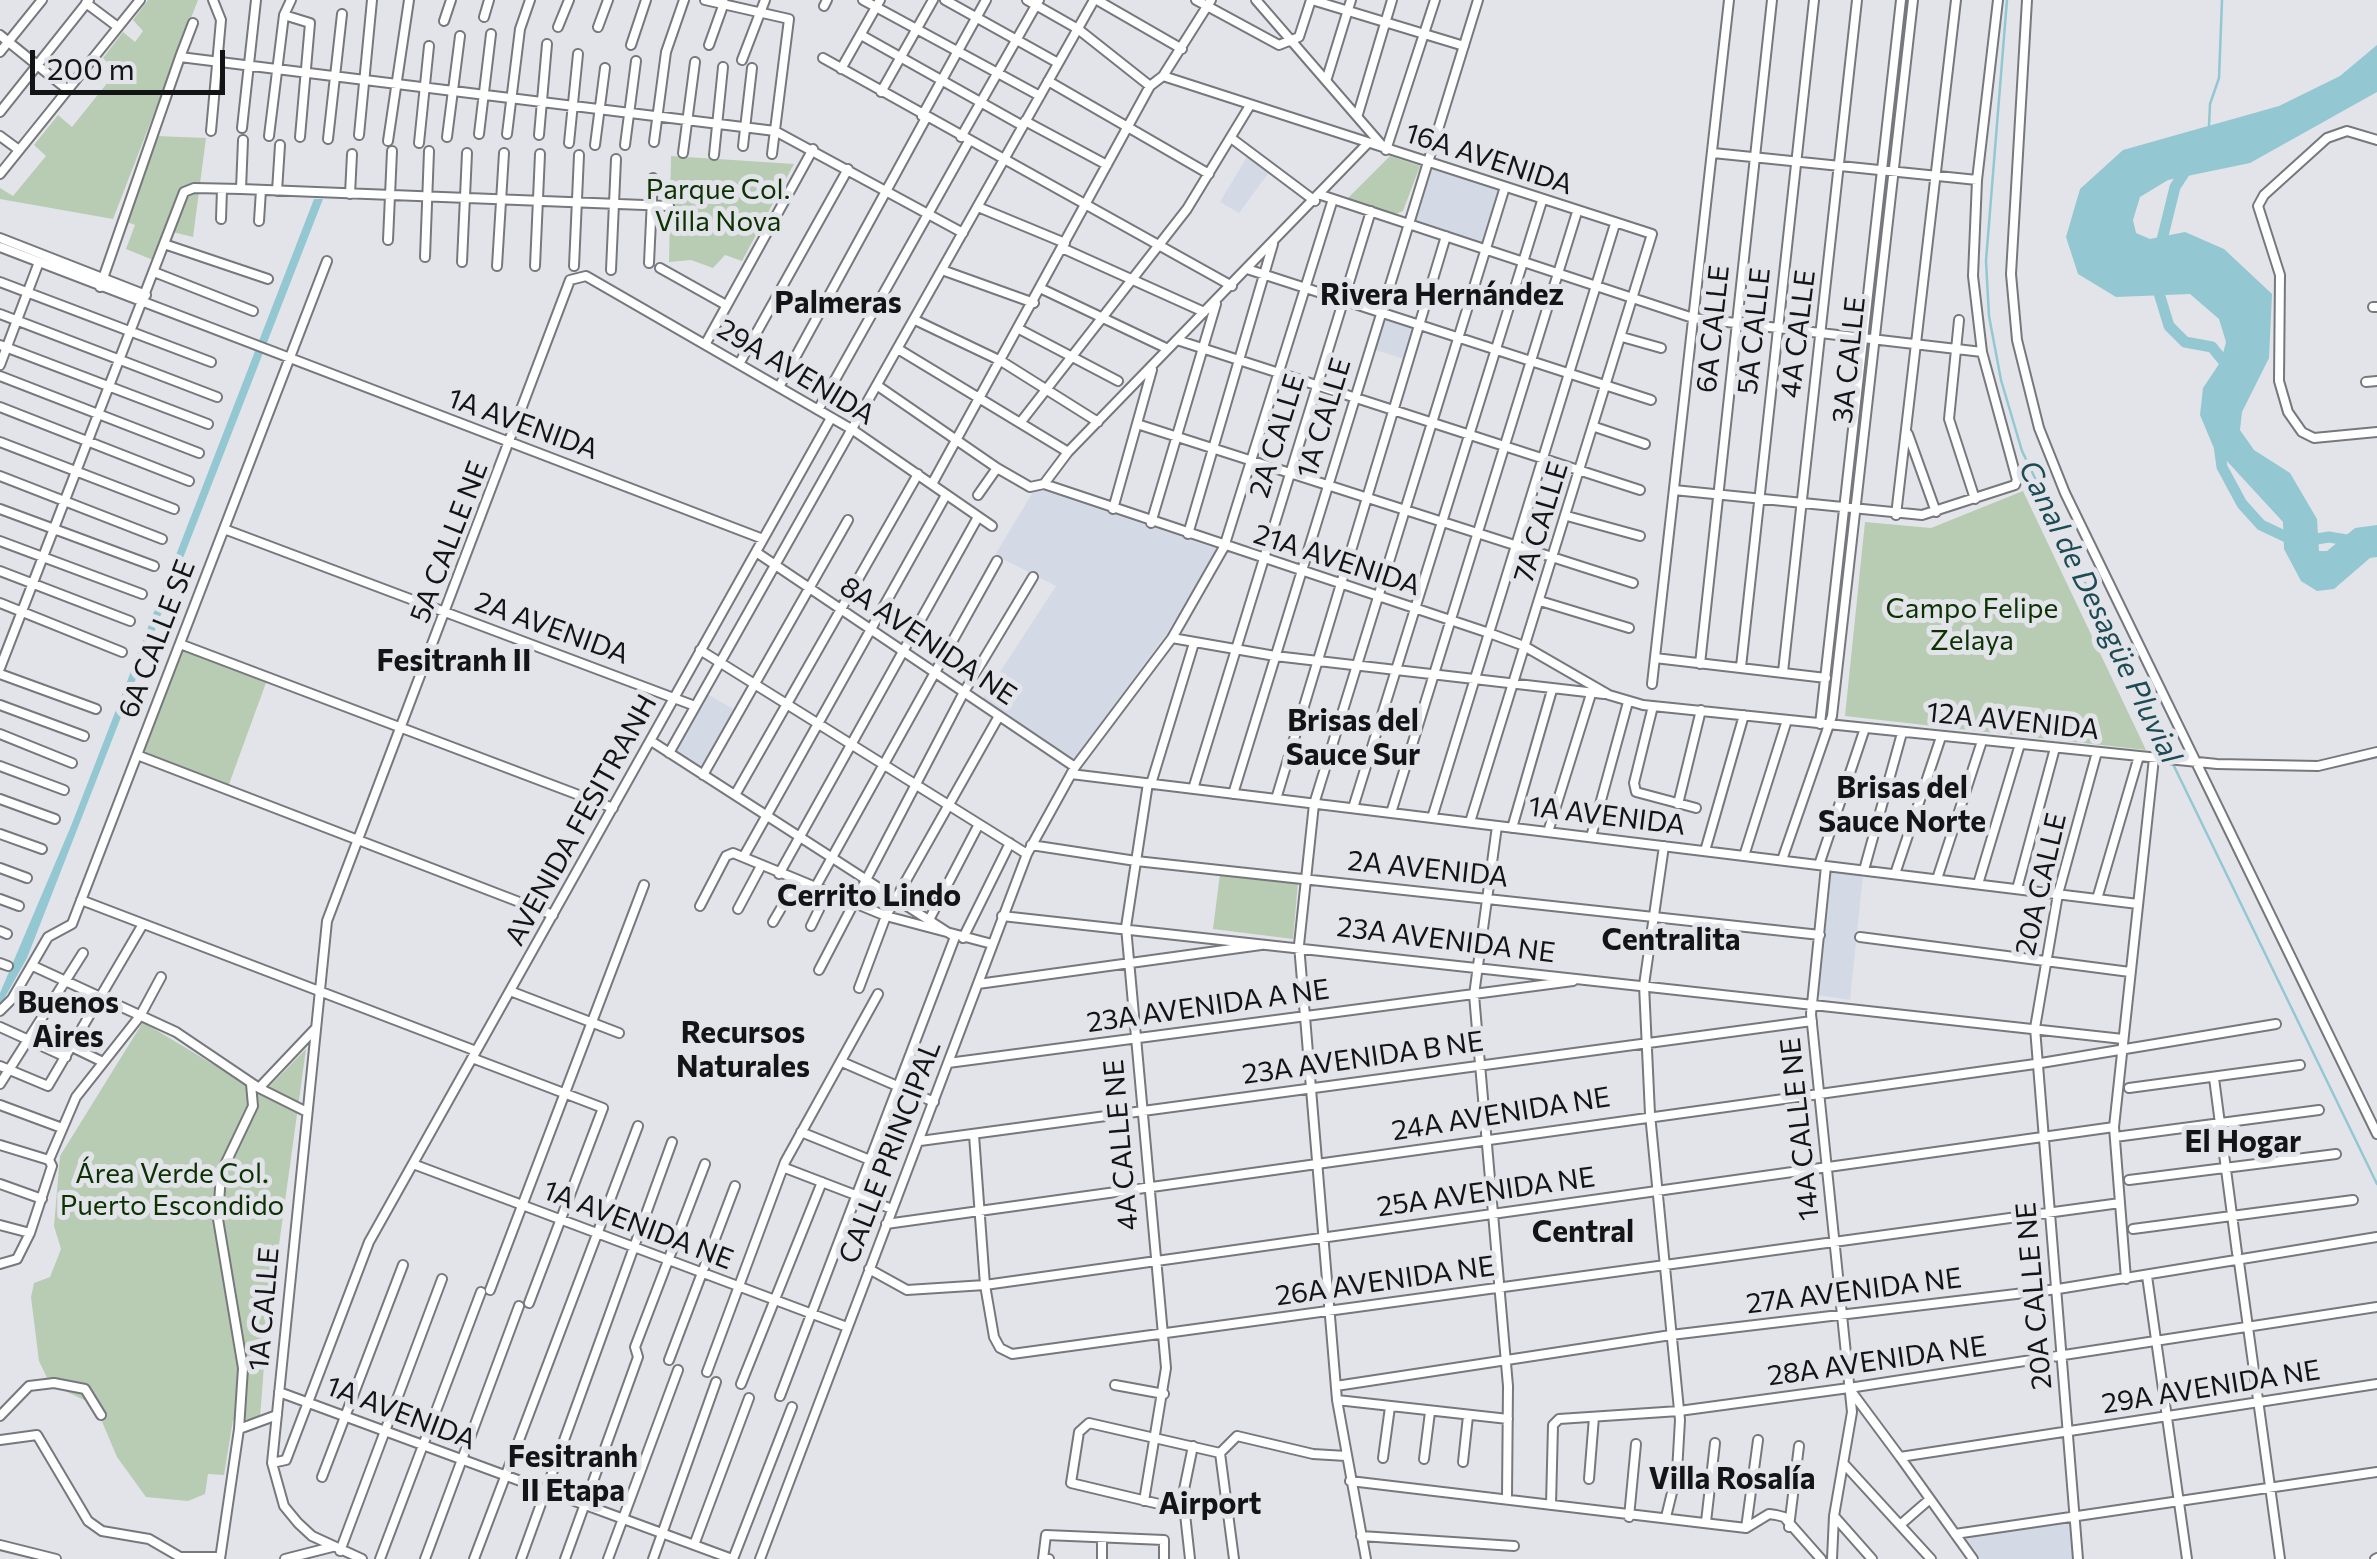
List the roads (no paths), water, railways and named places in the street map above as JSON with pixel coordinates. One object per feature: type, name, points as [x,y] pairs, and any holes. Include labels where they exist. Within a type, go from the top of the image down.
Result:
[{"type":"street","points":[[0,52],[42,0]]},
{"type":"street","points":[[0,174],[140,0]]},
{"type":"street","points":[[211,131],[221,20],[213,0]]},
{"type":"street","points":[[242,128],[256,0]]},
{"type":"street","points":[[270,136],[284,16],[291,0]]},
{"type":"street","points":[[359,135],[372,0]]},
{"type":"street","points":[[388,240],[394,84],[409,0]]},
{"type":"street","points":[[444,21],[451,0]]},
{"type":"street","points":[[484,17],[490,0]]},
{"type":"street","points":[[508,134],[520,29],[530,0]]},
{"type":"street","points":[[558,27],[568,0]]},
{"type":"street","points":[[598,27],[608,0]]},
{"type":"street","points":[[631,46],[646,0]]},
{"type":"street","points":[[654,142],[666,52],[684,0]]},
{"type":"street","points":[[705,0],[794,20],[772,154]]},
{"type":"street","points":[[742,60],[765,0]]},
{"type":"street","points":[[863,0],[878,4],[916,30],[1040,96]]},
{"type":"street","points":[[880,92],[932,0]]},
{"type":"street","points":[[945,0],[1058,63]]},
{"type":"street","points":[[779,388],[889,191],[942,80],[986,0]]},
{"type":"street","points":[[669,752],[1095,0],[1182,48]]},
{"type":"street","points":[[1196,0],[1210,3],[1279,46],[1294,42],[1311,0],[1464,46]]},
{"type":"street","name":"16A AVENIDA","points":[[1256,0],[1266,5],[1386,150],[1652,234]]},
{"type":"street","points":[[1327,78],[1351,0]]},
{"type":"street","points":[[1358,114],[1392,0]]},
{"type":"street","points":[[1162,76],[1386,150],[1435,0]]},
{"type":"street","name":"1A CALLE","points":[[1233,794],[1406,223],[1478,0]]},
{"type":"street","points":[[1652,684],[1729,0]]},
{"type":"street","name":"6A CALLE","points":[[1700,664],[1772,0]]},
{"type":"street","name":"5A CALLE","points":[[1741,667],[1814,0]]},
{"type":"street","name":"4A CALLE","points":[[1783,672],[1857,0]]},
{"type":"street","name":"3A CALLE","points":[[1824,724],[1901,0]]},
{"type":"street","name":"3A CALLE","points":[[1824,724],[1856,510],[1912,0]]},
{"type":"street","points":[[1896,515],[1956,0]]},
{"type":"street","points":[[1674,490],[1896,515],[1936,512],[2010,489],[2017,480],[1982,352],[1972,276],[1977,180],[1998,0]]},
{"type":"street","points":[[2027,0],[2011,274],[2017,340],[2039,428],[2064,493],[2377,1134]]},
{"type":"street","points":[[0,112],[86,1],[118,28]]},
{"type":"street","points":[[709,46],[724,2]]},
{"type":"street","points":[[818,410],[928,213],[1034,2],[1078,28],[1150,86]]},
{"type":"street","points":[[932,484],[1150,86],[1162,76],[1210,3]]},
{"type":"street","points":[[842,69],[878,4]]},
{"type":"street","points":[[328,139],[342,14]]},
{"type":"street","points":[[284,16],[310,23],[300,137]]},
{"type":"street","points":[[102,282],[193,22]]},
{"type":"street","points":[[479,134],[491,34]]},
{"type":"street","points":[[860,34],[981,102],[1107,164]]},
{"type":"street","points":[[0,35],[68,90]]},
{"type":"street","points":[[448,137],[460,36]]},
{"type":"street","points":[[539,136],[548,44]]},
{"type":"street","points":[[419,143],[430,46]]},
{"type":"street","points":[[569,143],[578,54]]},
{"type":"street","points":[[180,57],[774,131],[792,137],[963,233]]},
{"type":"street","points":[[823,58],[1232,286]]},
{"type":"street","points":[[625,145],[636,61]]},
{"type":"street","points":[[683,154],[695,62]]},
{"type":"street","points":[[714,155],[723,67]]},
{"type":"street","points":[[595,145],[605,68]]},
{"type":"street","points":[[743,146],[752,68]]},
{"type":"street","points":[[1048,81],[1209,174]]},
{"type":"street","points":[[1020,422],[1160,246],[1249,106]]},
{"type":"street","points":[[2377,140],[2347,132],[2327,138],[2264,195],[2258,206],[2277,256],[2280,381],[2288,412],[2302,432],[2314,438],[2377,432]]},
{"type":"street","points":[[0,136],[19,150]]},
{"type":"street","points":[[1231,138],[1318,198],[1371,211],[1693,318],[1982,352]]},
{"type":"street","points":[[241,189],[243,140]]},
{"type":"street","points":[[277,191],[280,144]]},
{"type":"street","points":[[1044,484],[1068,452],[1368,144]]},
{"type":"street","points":[[706,344],[812,149]]},
{"type":"street","points":[[425,257],[428,151]]},
{"type":"street","points":[[497,266],[504,152]]},
{"type":"street","points":[[1713,152],[1977,180]]},
{"type":"street","points":[[462,262],[467,153]]},
{"type":"street","points":[[350,194],[352,154]]},
{"type":"street","points":[[535,266],[540,154]]},
{"type":"street","points":[[574,266],[579,154]]},
{"type":"street","points":[[610,270],[616,158]]},
{"type":"street","points":[[739,364],[848,168]]},
{"type":"street","points":[[649,264],[653,178]]},
{"type":"street","points":[[222,189],[222,218]]},
{"type":"street","points":[[96,709],[0,671],[52,529],[146,300],[184,192],[241,189],[669,206]]},
{"type":"street","points":[[260,221],[261,190]]},
{"type":"street","points":[[1366,1559],[1336,1386],[1298,945],[1314,804],[1504,190]]},
{"type":"street","points":[[1332,199],[1224,547],[1172,638],[1234,651],[1609,695]]},
{"type":"street","points":[[1352,808],[1542,202]]},
{"type":"street","points":[[978,207],[1204,312]]},
{"type":"street","name":"2A CALLE","points":[[1193,789],[1371,211]]},
{"type":"street","points":[[1391,813],[1578,212]]},
{"type":"street","points":[[1432,818],[1615,224]]},
{"type":"street","name":"7A CALLE","points":[[1470,822],[1652,234]]},
{"type":"street","points":[[1276,799],[1446,236]]},
{"type":"street","points":[[0,238],[102,282]]},
{"type":"street","points":[[1188,534],[1274,240]]},
{"type":"street","points":[[164,244],[268,279]]},
{"type":"street","points":[[0,247],[102,282]]},
{"type":"street","name":"6A CALLE SE","points":[[0,1011],[48,938],[72,924],[327,260]]},
{"type":"street","points":[[0,365],[39,262]]},
{"type":"street","points":[[660,268],[726,304]]},
{"type":"street","points":[[942,270],[1034,303]]},
{"type":"street","points":[[1247,270],[1652,400]]},
{"type":"street","points":[[154,272],[253,311]]},
{"type":"street","name":"29A AVENIDA","points":[[570,280],[586,276],[706,344],[853,430],[992,526]]},
{"type":"street","name":"5A CALLE NE","points":[[319,991],[327,921],[570,280]]},
{"type":"street","points":[[0,282],[211,362]]},
{"type":"street","name":"1A AVENIDA","points":[[102,282],[763,540]]},
{"type":"street","points":[[1042,289],[1168,350]]},
{"type":"street","points":[[1152,523],[1217,300]]},
{"type":"street","points":[[0,314],[216,397]]},
{"type":"street","points":[[915,320],[1001,361],[1098,422]]},
{"type":"street","points":[[1959,320],[1949,420],[1975,499]]},
{"type":"street","points":[[1019,328],[1118,381]]},
{"type":"street","points":[[1622,337],[1662,348]]},
{"type":"street","points":[[1177,340],[1640,490]]},
{"type":"street","points":[[4,347],[208,424]]},
{"type":"street","points":[[898,349],[1068,452]]},
{"type":"street","points":[[1113,509],[1153,366]]},
{"type":"street","points":[[0,376],[199,453]]},
{"type":"street","points":[[2366,382],[2377,382]]},
{"type":"street","name":"21A AVENIDA","points":[[878,386],[1030,487],[1044,484],[1489,633],[1524,646],[1609,695]]},
{"type":"street","points":[[0,407],[189,481]]},
{"type":"street","name":"AVENIDA FESITRANH","points":[[272,1463],[286,1460],[369,1242],[831,418]]},
{"type":"street","points":[[1137,424],[1633,584]]},
{"type":"street","points":[[1595,428],[1645,444]]},
{"type":"street","points":[[1907,430],[1936,512]]},
{"type":"street","points":[[0,442],[174,509]]},
{"type":"street","points":[[978,495],[997,468]]},
{"type":"street","points":[[735,795],[838,608],[918,474]]},
{"type":"street","points":[[0,476],[162,539]]},
{"type":"street","points":[[744,856],[946,495]]},
{"type":"street","points":[[0,509],[154,566]]},
{"type":"street","points":[[1567,516],[1640,536]]},
{"type":"street","points":[[778,874],[978,518]]},
{"type":"street","points":[[703,774],[848,520]]},
{"type":"street","name":"2A AVENIDA","points":[[224,530],[696,706]]},
{"type":"street","points":[[0,540],[142,594]]},
{"type":"street","name":"8A AVENIDA NE","points":[[756,552],[1073,770]]},
{"type":"street","points":[[815,888],[997,562]]},
{"type":"street","points":[[0,571],[130,621]]},
{"type":"street","points":[[820,970],[851,902],[964,692],[1034,577]]},
{"type":"street","points":[[1540,601],[1628,628]]},
{"type":"street","points":[[0,603],[122,652]]},
{"type":"street","name":"CALLE PRINCIPAL","points":[[760,1559],[1029,850],[1073,770],[1172,638]]},
{"type":"street","points":[[1149,784],[1194,643]]},
{"type":"street","points":[[180,644],[613,808]]},
{"type":"street","points":[[700,650],[1010,843],[1029,850]]},
{"type":"street","points":[[1655,658],[1826,678]]},
{"type":"street","points":[[1512,828],[1552,690]]},
{"type":"street","points":[[1548,832],[1591,694]]},
{"type":"street","name":"12A AVENIDA","points":[[1609,695],[1653,706],[2194,761],[2318,766],[2377,752]]},
{"type":"street","points":[[1591,837],[1628,702]]},
{"type":"street","points":[[0,705],[84,736]]},
{"type":"street","points":[[1653,706],[1635,788],[1640,796],[1696,808]]},
{"type":"street","points":[[1678,804],[1701,710]]},
{"type":"street","points":[[1705,851],[1744,715]]},
{"type":"street","points":[[859,988],[886,916],[999,716]]},
{"type":"street","points":[[1744,856],[1788,720]]},
{"type":"street","points":[[1782,860],[1824,724]]},
{"type":"street","name":"14A CALLE NE","points":[[1832,1559],[1834,1516],[1852,1412],[1825,1167],[1812,1002],[1820,934],[1822,865],[1864,728]]},
{"type":"street","points":[[1864,870],[1902,733]]},
{"type":"street","points":[[0,734],[72,763]]},
{"type":"street","points":[[1896,874],[1941,737]]},
{"type":"street","points":[[651,741],[959,937]]},
{"type":"street","points":[[1937,879],[1982,741]]},
{"type":"street","points":[[1978,884],[2020,744]]},
{"type":"street","points":[[2017,889],[2055,748]]},
{"type":"street","name":"20A CALLE","points":[[2034,1028],[2058,894],[2097,752]]},
{"type":"street","points":[[137,754],[553,915]]},
{"type":"street","points":[[2097,899],[2139,756]]},
{"type":"street","points":[[2126,1279],[2115,1132],[2154,758]]},
{"type":"street","points":[[0,766],[64,790]]},
{"type":"street","name":"1A AVENIDA","points":[[1073,770],[1149,784],[2138,904]]},
{"type":"street","name":"4A CALLE NE","points":[[1144,1501],[1164,1394],[1163,1334],[1126,927],[1149,784]]},
{"type":"street","points":[[0,800],[55,820]]},
{"type":"street","points":[[929,920],[979,824]]},
{"type":"street","points":[[1497,826],[1474,995],[1490,1215],[1506,1363],[1507,1497]]},
{"type":"street","points":[[0,834],[42,849]]},
{"type":"street","points":[[780,1396],[959,937],[1010,843]]},
{"type":"street","points":[[1664,846],[1644,985],[1644,1041],[1678,1411],[1676,1472],[1666,1518]]},
{"type":"street","name":"2A AVENIDA","points":[[1029,850],[1820,934]]},
{"type":"street","points":[[700,906],[730,854],[744,856],[778,874],[886,916],[992,944]]},
{"type":"street","points":[[738,909],[761,866]]},
{"type":"street","points":[[0,868],[27,878]]},
{"type":"street","points":[[773,922],[797,881]]},
{"type":"street","points":[[380,1559],[422,1445],[524,1206],[644,885]]},
{"type":"street","points":[[812,926],[827,892]]},
{"type":"street","points":[[0,899],[18,906]]},
{"type":"street","points":[[81,900],[319,991],[604,1108],[424,1559]]},
{"type":"street","name":"23A AVENIDA NE","points":[[1002,916],[1812,1002],[2123,1042]]},
{"type":"street","points":[[4,1068],[48,1086],[142,924]]},
{"type":"street","points":[[1860,937],[2044,964],[2130,972]]},
{"type":"street","points":[[978,984],[1272,944]]},
{"type":"street","points":[[0,1084],[4,1068],[66,982],[82,952]]},
{"type":"street","points":[[33,966],[193,1043],[255,1086],[307,1112]]},
{"type":"street","points":[[49,1160],[76,1097],[140,1016],[161,977]]},
{"type":"street","name":"23A AVENIDA A NE","points":[[948,1063],[1134,1040],[1304,1013],[1587,979]]},
{"type":"street","name":"1A CALLE","points":[[319,991],[272,1463],[284,1506],[312,1536],[336,1552]]},
{"type":"street","points":[[510,991],[619,1033]]},
{"type":"street","points":[[706,1372],[800,1132],[878,994]]},
{"type":"street","name":"23A AVENIDA B NE","points":[[920,1142],[1812,1020]]},
{"type":"street","points":[[2123,1042],[2276,1024]]},
{"type":"street","points":[[0,1027],[66,1057]]},
{"type":"street","name":"20A CALLE NE","points":[[2034,1028],[2078,1559]]},
{"type":"street","points":[[0,1440],[37,1435],[88,1521],[102,1530],[149,1540],[178,1558],[220,1558],[239,1429],[243,1368],[218,1219],[221,1173],[253,1106],[255,1086],[315,1029]]},
{"type":"street","name":"24A AVENIDA NE","points":[[886,1224],[1650,1114],[2036,1064],[2123,1042]]},
{"type":"street","points":[[72,1047],[103,1062]]},
{"type":"street","points":[[842,1062],[934,1102]]},
{"type":"street","points":[[2128,1088],[2300,1064]]},
{"type":"street","points":[[2214,1078],[2280,1559]]},
{"type":"street","points":[[0,1105],[62,1128]]},
{"type":"street","points":[[2115,1132],[2318,1110]]},
{"type":"street","points":[[474,1559],[638,1126]]},
{"type":"street","points":[[800,1132],[870,1160]]},
{"type":"street","name":"25A AVENIDA NE","points":[[869,1269],[907,1290],[985,1285],[1660,1188],[2115,1132]]},
{"type":"street","points":[[974,1136],[985,1285]]},
{"type":"street","points":[[521,1559],[672,1142]]},
{"type":"street","points":[[0,1144],[49,1160],[52,1166],[30,1234],[16,1259],[0,1264]]},
{"type":"street","points":[[2129,1180],[2336,1154]]},
{"type":"street","name":"1A AVENIDA NE","points":[[413,1164],[847,1327]]},
{"type":"street","points":[[565,1559],[638,1356],[635,1347],[705,1164]]},
{"type":"street","points":[[785,1168],[892,1209]]},
{"type":"street","points":[[741,1384],[822,1182]]},
{"type":"street","points":[[0,1184],[42,1199]]},
{"type":"street","points":[[669,1360],[735,1186]]},
{"type":"street","points":[[2133,1229],[2352,1200]]},
{"type":"street","name":"26A AVENIDA NE","points":[[985,1285],[994,1337],[1000,1348],[1012,1354],[2120,1202]]},
{"type":"street","points":[[0,1226],[30,1234]]},
{"type":"street","name":"27A AVENIDA NE","points":[[1336,1386],[1670,1335],[2058,1289],[2377,1237]]},
{"type":"street","points":[[322,1477],[403,1265]]},
{"type":"street","points":[[2147,1276],[2187,1559]]},
{"type":"street","points":[[336,1552],[442,1279]]},
{"type":"street","name":"28A AVENIDA NE","points":[[1551,1505],[1552,1424],[1560,1419],[1678,1411],[1848,1388],[2377,1307]]},
{"type":"street","points":[[608,1559],[678,1370]]},
{"type":"street","points":[[654,1559],[716,1382]]},
{"type":"street","points":[[0,1415],[29,1386],[66,1384],[85,1389],[101,1416]]},
{"type":"street","name":"29A AVENIDA NE","points":[[1900,1457],[2377,1384]]},
{"type":"street","points":[[1115,1385],[1164,1394]]},
{"type":"street","points":[[1848,1388],[1973,1559]]},
{"type":"street","name":"1A AVENIDA","points":[[279,1392],[732,1559]]},
{"type":"street","points":[[694,1546],[748,1398]]},
{"type":"street","points":[[1338,1400],[1508,1419]]},
{"type":"street","points":[[732,1559],[792,1407]]},
{"type":"street","points":[[1383,1458],[1390,1407]]},
{"type":"street","points":[[1424,1459],[1430,1412]]},
{"type":"street","points":[[239,1429],[277,1415]]},
{"type":"street","points":[[1463,1462],[1468,1416]]},
{"type":"street","points":[[1590,1479],[1594,1417]]},
{"type":"street","points":[[1190,1559],[1185,1514],[1180,1510],[1071,1483],[1079,1432],[1090,1422],[1220,1453]]},
{"type":"street","points":[[1220,1453],[1237,1436],[1312,1454],[1346,1456]]},
{"type":"street","points":[[1746,1528],[1758,1440]]},
{"type":"street","points":[[1706,1522],[1715,1443]]},
{"type":"street","points":[[1629,1517],[1636,1444]]},
{"type":"street","points":[[1180,1510],[1193,1446]]},
{"type":"street","points":[[1790,1527],[1798,1446]]},
{"type":"street","points":[[1220,1453],[1234,1559]]},
{"type":"street","points":[[1845,1465],[1931,1559]]},
{"type":"street","points":[[1955,1534],[2377,1472]]},
{"type":"street","points":[[1350,1481],[1746,1528],[1769,1514],[1784,1517],[1822,1559]]},
{"type":"street","points":[[1900,1525],[1930,1499]]},
{"type":"street","points":[[1834,1516],[1872,1559]]},
{"type":"street","points":[[1049,1559],[1043,1559],[1046,1535],[1164,1540],[1164,1559]]},
{"type":"street","points":[[1361,1536],[1514,1546]]},
{"type":"street","points":[[1102,1538],[1102,1559]]},
{"type":"street","points":[[0,1546],[56,1559]]},
{"type":"street","points":[[285,1559],[336,1552],[362,1559]]},
{"type":"water","points":[[2377,45],[2377,92],[2250,163],[2168,180],[2140,197],[2133,220],[2136,233],[2150,239],[2185,232],[2224,249],[2272,294],[2269,358],[2242,412],[2240,430],[2254,450],[2290,473],[2317,519],[2319,551],[2327,551],[2355,528],[2377,525],[2377,557],[2370,558],[2334,589],[2317,591],[2301,581],[2284,549],[2283,522],[2213,446],[2200,415],[2203,388],[2221,361],[2226,342],[2219,319],[2190,294],[2116,297],[2078,274],[2066,237],[2080,189],[2123,150],[2279,106],[2340,76]]},
{"type":"water","points":[[314,199],[323,199],[27,958],[0,1006],[0,993],[71,826]]},
{"type":"waterway","name":"Canal de Desagüe Pluvial","points":[[2007,0],[1986,261],[1989,316],[2001,380],[2022,451],[2168,755]]},
{"type":"waterway","points":[[2209,126],[2210,104],[2219,78],[2222,0]]},
{"type":"waterway","points":[[2160,248],[2175,187],[2188,167]]},
{"type":"waterway","points":[[2155,280],[2169,326],[2185,342],[2212,347],[2229,368]]},
{"type":"waterway","points":[[2218,438],[2222,467],[2242,504],[2261,525],[2297,542],[2329,537],[2377,545]]},
{"type":"waterway","name":"Canal de Desagüe Pluvial","points":[[2172,762],[2377,1184]]},
{"type":"district","name":"Rivera Hernández","points":[[1442,295]]},
{"type":"district","name":"Palmeras","points":[[838,303]]},
{"type":"district","name":"Fesitranh II","points":[[454,661]]},
{"type":"district","name":"Brisas del Sauce Sur","points":[[1353,738]]},
{"type":"district","name":"Brisas del Sauce Norte","points":[[1902,805]]},
{"type":"district","name":"Cerrito Lindo","points":[[869,896]]},
{"type":"district","name":"Centralita","points":[[1671,940]]},
{"type":"district","name":"Buenos Aires","points":[[68,1020]]},
{"type":"district","name":"Recursos Naturales","points":[[743,1050]]},
{"type":"district","name":"El Hogar","points":[[2243,1142]]},
{"type":"district","name":"Central","points":[[1583,1232]]},
{"type":"district","name":"Fesitranh II Etapa","points":[[573,1474]]},
{"type":"district","name":"Villa Rosalía","points":[[1732,1479]]},
{"type":"district","name":"Airport","points":[[1210,1504]]},
{"type":"park label","name":"Parque Col. Villa Nova","points":[[718,206]]},
{"type":"park label","name":"Campo Felipe Zelaya","points":[[1972,625]]},
{"type":"park label","name":"Área Verde Col. Puerto Escondido","points":[[172,1190]]}]
